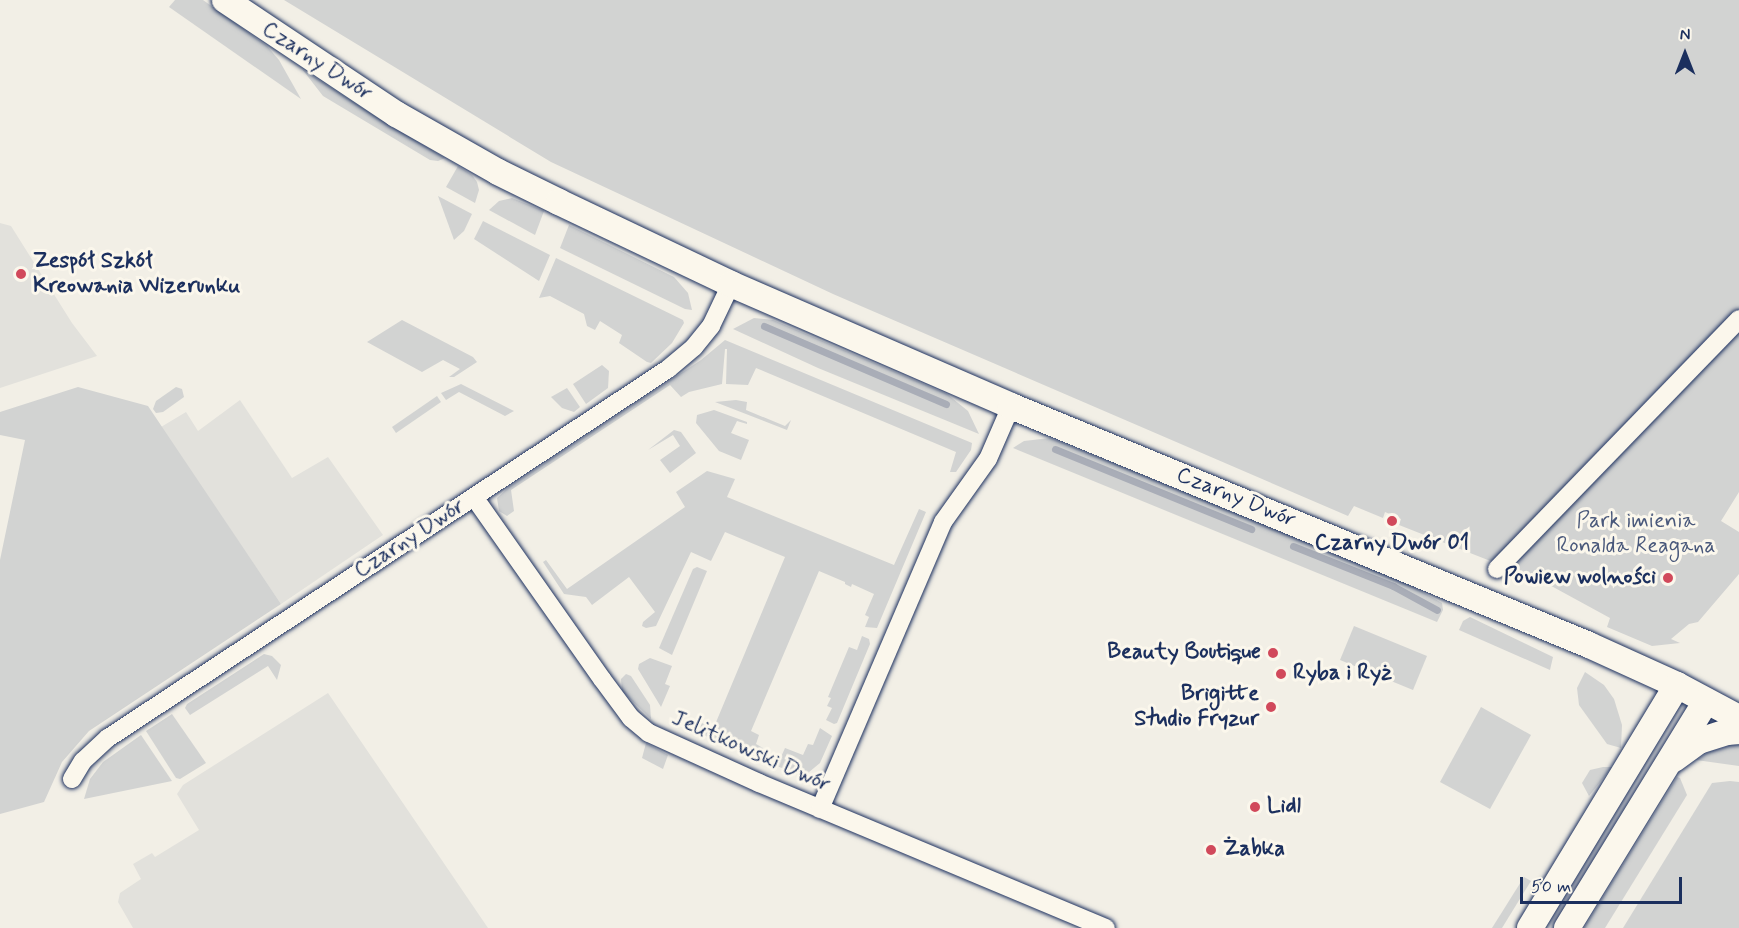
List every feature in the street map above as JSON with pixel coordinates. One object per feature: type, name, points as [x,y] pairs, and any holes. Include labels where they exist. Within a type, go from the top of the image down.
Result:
[{"type":"main road","name":"Czarny Dwór","points":[[225,0],[355,88],[459,150],[560,202],[731,284],[1011,406],[1474,596],[1677,685],[1739,718]]},
{"type":"main road","points":[[1530,928],[1677,685]]},
{"type":"main road","points":[[1567,928],[1706,700]]},
{"type":"main road","points":[[1669,762],[1700,741],[1727,732],[1739,732]]},
{"type":"street","name":"Czarny Dwór","points":[[72,779],[83,761],[108,738],[668,369],[694,347],[711,326],[731,284]]},
{"type":"street","points":[[1497,570],[1739,319]]},
{"type":"street","points":[[820,809],[943,522],[988,459],[1011,406]]},
{"type":"street","name":"Jelitkowski Dwór","points":[[474,497],[631,718],[649,734],[675,748],[1106,928]]},
{"type":"shaded area","name":"Zespół Szkół Kreowania Wizerunku","points":[[0,223],[11,226],[72,323],[97,356],[0,388]]},
{"type":"shaded area","points":[[240,400],[292,478],[328,457],[383,535],[281,604],[161,427],[186,412],[198,431]]},
{"type":"shaded area","points":[[328,693],[488,928],[133,928],[118,902],[120,893],[141,879],[133,864],[152,853],[155,857],[199,830],[177,794],[183,785]]},
{"type":"green space","points":[[175,0],[203,0],[267,46],[279,60],[301,99],[169,7]]},
{"type":"green space","name":"Park imienia Ronalda Reagana","points":[[284,0],[1739,0],[1739,492],[1721,521],[1739,532],[1739,574],[1698,622],[1689,624],[1671,639],[1680,643],[1652,646],[1607,627],[1610,618],[1544,582],[1399,525],[1401,519],[1385,512],[1383,518],[1354,506],[1348,516],[833,294],[551,162]]},
{"type":"green space","points":[[302,69],[445,158],[438,161],[430,160],[323,96]]},
{"type":"green space","points":[[458,166],[472,175],[477,182],[479,190],[475,203],[446,187]]},
{"type":"green space","points":[[438,196],[472,214],[464,231],[454,240]]},
{"type":"green space","points":[[512,198],[544,211],[535,235],[489,210],[499,201]]},
{"type":"green space","points":[[483,221],[550,255],[539,281],[474,239]]},
{"type":"green space","points":[[569,225],[674,277],[688,293],[692,310],[685,309],[560,248]]},
{"type":"green space","points":[[556,258],[683,320],[684,323],[672,343],[651,363],[647,362],[619,343],[622,335],[600,321],[595,330],[587,326],[584,314],[550,296],[539,298]]},
{"type":"green space","points":[[754,318],[773,320],[947,394],[968,411],[979,434],[818,368],[733,329]]},
{"type":"green space","points":[[402,320],[473,357],[477,362],[454,377],[449,377],[460,369],[443,360],[422,372],[367,342]]},
{"type":"green space","points":[[725,340],[972,443],[971,450],[956,472],[950,472],[956,452],[756,368],[748,385],[726,384],[727,349],[725,349],[722,384],[689,392],[681,397],[670,385],[511,490],[514,511],[507,516],[499,511],[497,498],[509,487],[701,360]]},
{"type":"green space","points":[[602,365],[609,371],[608,388],[586,404],[573,384]]},
{"type":"green space","points":[[461,384],[514,411],[505,416],[459,392],[446,400],[441,393]]},
{"type":"green space","points":[[78,387],[148,406],[281,604],[89,731],[62,762],[44,802],[0,814],[0,560],[25,440],[0,435],[0,412]]},
{"type":"green space","points":[[176,387],[182,389],[184,397],[163,412],[156,413],[153,409],[156,401]]},
{"type":"green space","points":[[567,388],[580,407],[574,412],[562,408],[551,397]]},
{"type":"green space","points":[[437,396],[441,402],[396,433],[392,427]]},
{"type":"green space","points":[[736,400],[747,402],[746,410],[785,426],[791,420],[787,430],[715,402]]},
{"type":"green space","points":[[714,410],[747,422],[747,424],[737,421],[731,433],[749,440],[741,460],[719,451],[696,423],[697,415]]},
{"type":"green space","points":[[674,430],[681,432],[696,453],[670,473],[660,460],[680,446],[673,435],[648,450]]},
{"type":"green space","points":[[1050,438],[1388,573],[1442,603],[1443,610],[1437,622],[1013,448],[1024,441]]},
{"type":"green space","points":[[707,471],[735,479],[727,497],[894,565],[919,509],[926,512],[877,628],[865,627],[869,617],[865,615],[874,594],[852,584],[851,587],[819,571],[751,731],[759,735],[756,744],[763,748],[758,758],[694,731],[698,722],[714,727],[785,557],[725,532],[711,561],[691,552],[656,626],[646,628],[642,626],[643,622],[655,612],[629,577],[592,605],[586,597],[564,594],[543,562],[546,560],[567,589],[685,507],[676,492]]},
{"type":"green space","points":[[697,567],[707,571],[672,655],[659,648],[693,569]]},
{"type":"green space","points":[[1470,617],[1553,657],[1550,670],[1459,630],[1463,621]]},
{"type":"green space","points":[[1354,626],[1427,656],[1413,690],[1340,660]]},
{"type":"green space","points":[[862,636],[869,639],[870,644],[837,723],[834,724],[826,720],[832,708],[827,706],[831,698],[828,697],[849,647],[857,650]]},
{"type":"green space","points":[[264,654],[272,656],[281,665],[277,680],[268,666],[190,715],[185,708],[187,704]]},
{"type":"green space","points":[[650,658],[672,666],[665,684],[670,686],[661,707],[638,669],[639,664]]},
{"type":"green space","points":[[1585,672],[1604,685],[1614,699],[1622,725],[1621,748],[1607,744],[1579,705],[1577,688]]},
{"type":"green space","points":[[626,674],[631,676],[650,705],[651,719],[622,691],[621,679]]},
{"type":"green space","points":[[1481,707],[1531,735],[1490,809],[1440,782]]},
{"type":"green space","points":[[172,714],[206,763],[180,779],[176,778],[146,731]]},
{"type":"green space","points":[[820,728],[832,736],[820,763],[803,777],[777,766],[785,748],[803,755],[808,744],[813,745]]},
{"type":"green space","points":[[141,735],[172,781],[84,799],[90,779],[103,762]]},
{"type":"green space","points":[[646,743],[668,755],[663,769],[642,758]]},
{"type":"green space","points":[[1735,744],[1739,745],[1739,766],[1696,760],[1709,752]]},
{"type":"green space","points":[[1612,767],[1589,796],[1582,783],[1590,770]]},
{"type":"green space","points":[[1677,777],[1680,778],[1687,795],[1605,928],[1584,928]]},
{"type":"green space","points":[[1739,782],[1739,928],[1623,928],[1712,783]]},
{"type":"green space","points":[[1524,877],[1531,881],[1502,928],[1492,928]]},
{"type":"waterway","points":[[764,326],[946,404]]},
{"type":"waterway","points":[[1055,449],[1251,529]]},
{"type":"waterway","points":[[1293,546],[1393,586],[1437,610]]},
{"type":"place","name":"Zespół Szkół Kreowania Wizerunku","points":[[21,274]]},
{"type":"place","name":"Czarny Dwór 01","points":[[1392,521]]},
{"type":"place","name":"Powiew wolności","points":[[1668,578]]},
{"type":"place","name":"Beauty Boutique","points":[[1273,653]]},
{"type":"place","name":"Ryba i Ryż","points":[[1281,674]]},
{"type":"place","name":"Brigitte Studio Fryzur","points":[[1271,707]]},
{"type":"place","name":"Lidl","points":[[1255,807]]},
{"type":"place","name":"Żabka","points":[[1211,850]]}]
